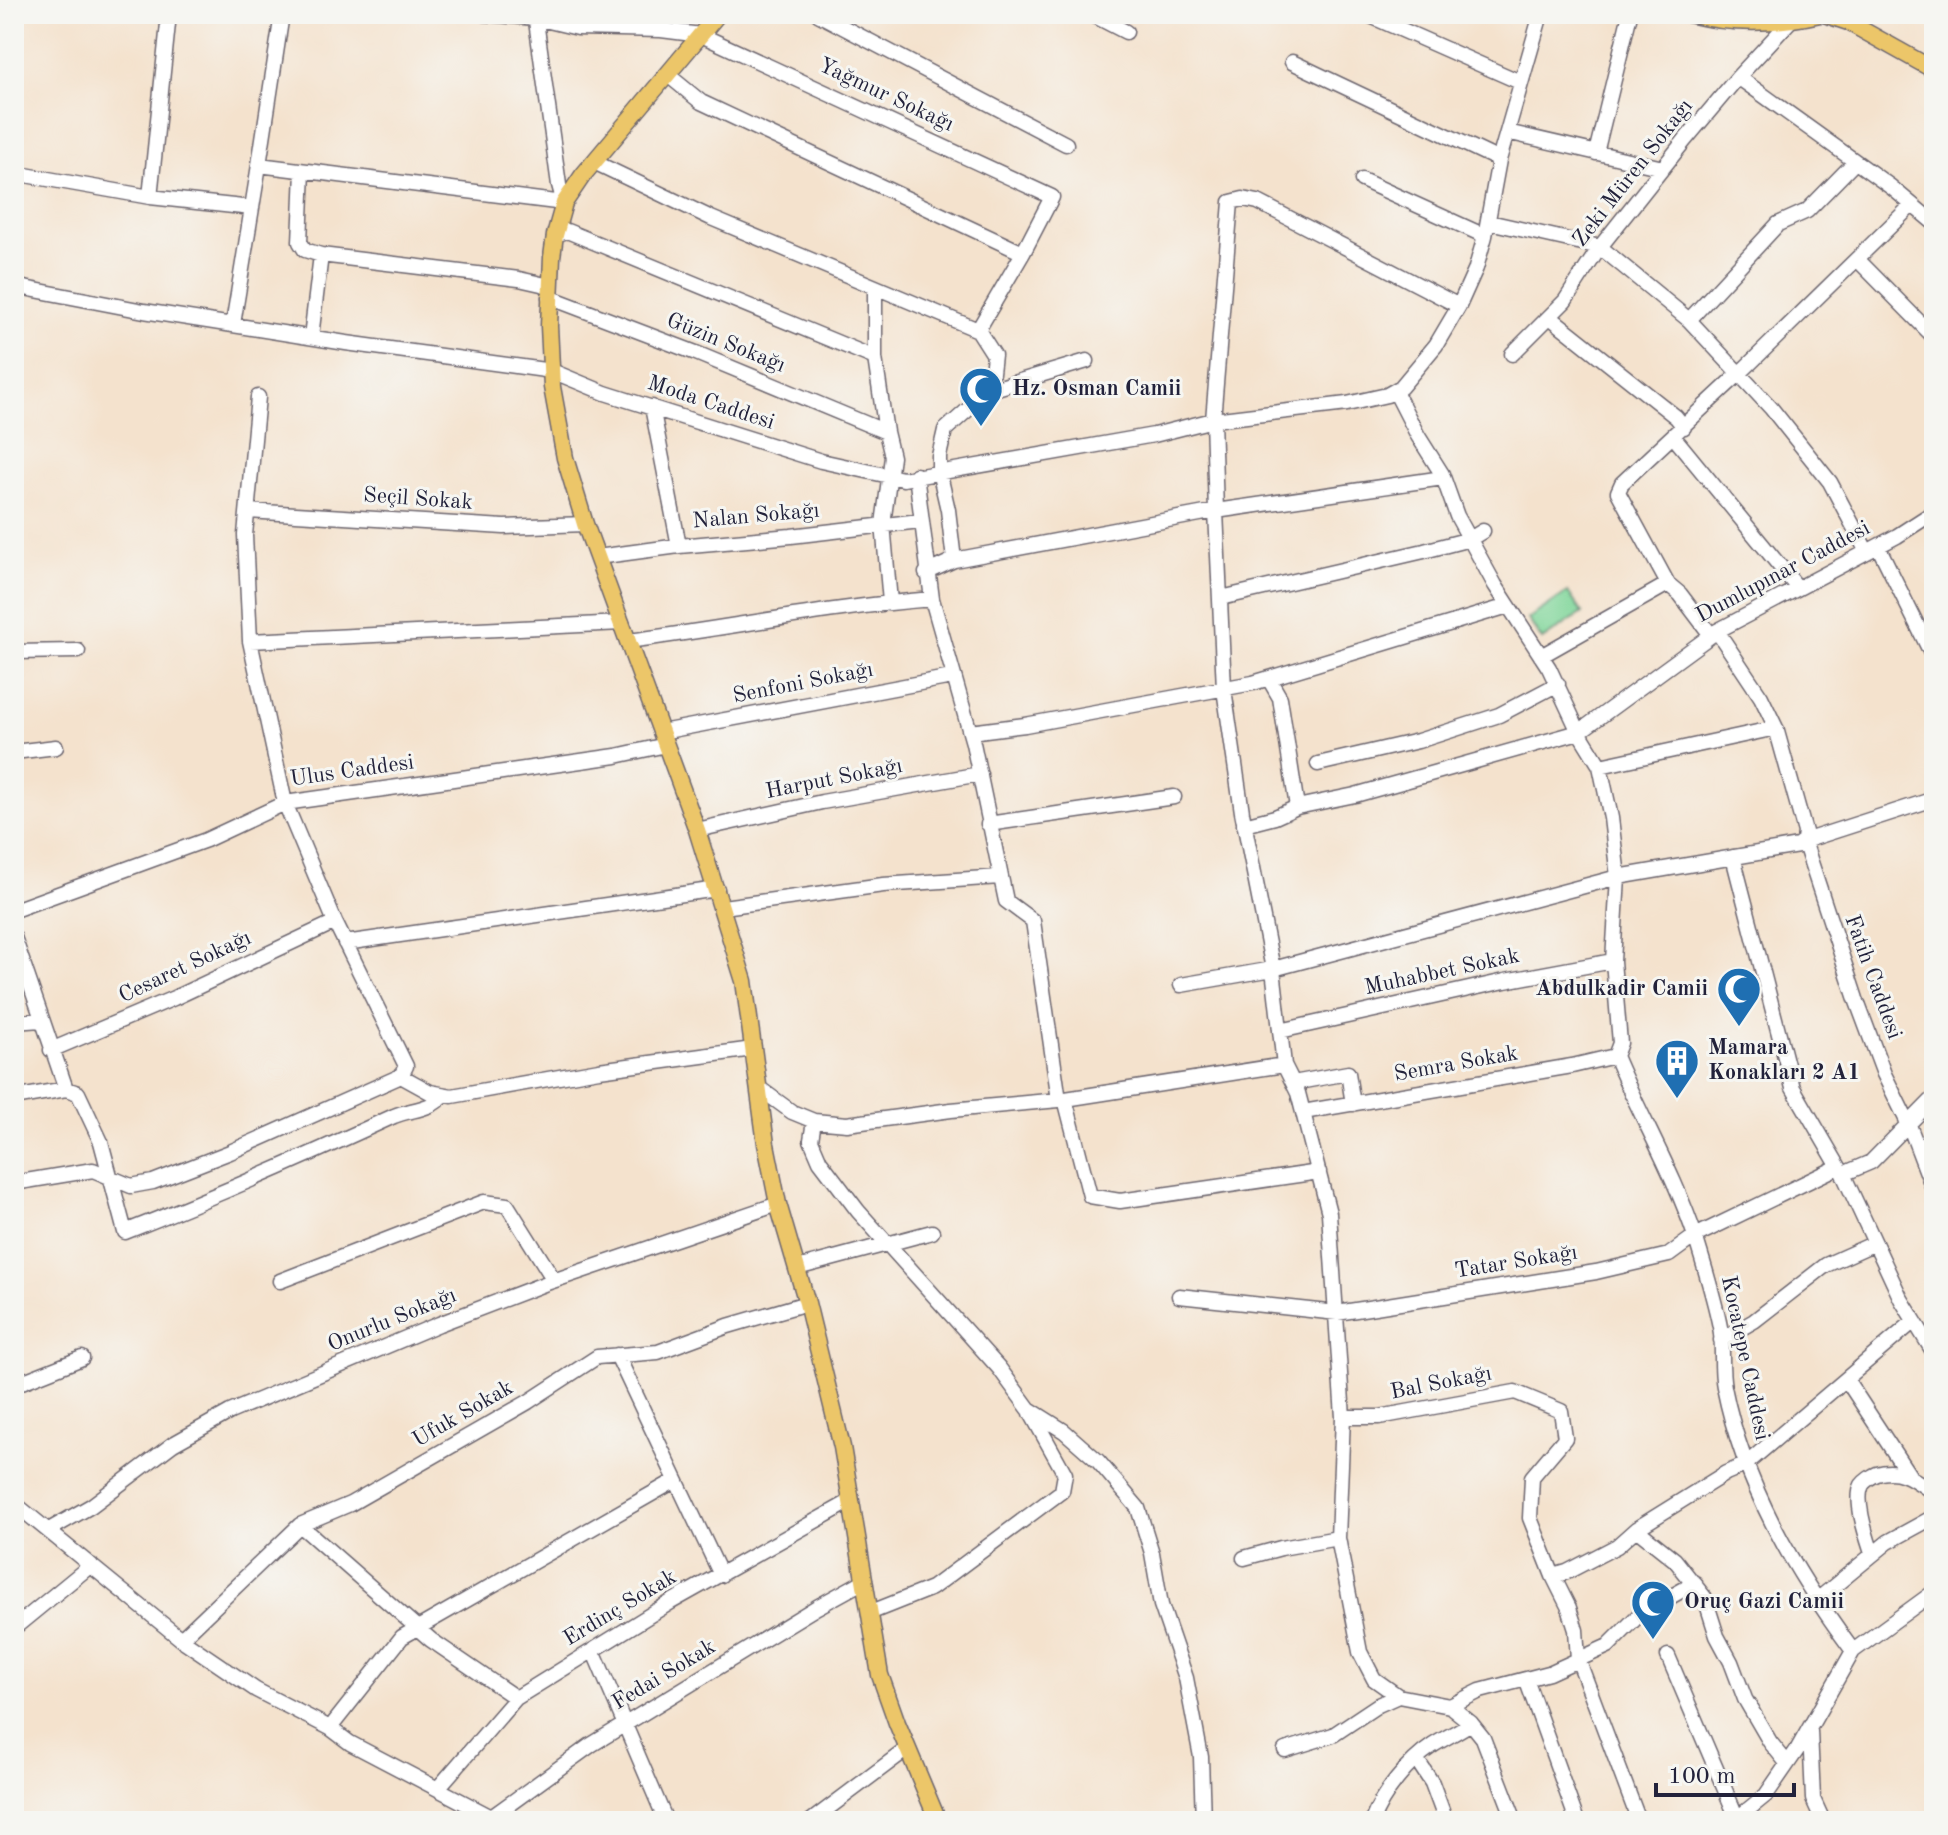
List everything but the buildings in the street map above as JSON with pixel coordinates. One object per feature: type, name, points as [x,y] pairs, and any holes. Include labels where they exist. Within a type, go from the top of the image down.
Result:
[{"type":"main road","points":[[718,14],[594,162],[564,203],[555,235],[550,291],[552,371],[565,458],[585,524],[697,830],[744,981],[766,1144],[778,1204],[807,1303],[842,1447],[880,1675],[938,1821]]},
{"type":"main road","points":[[1689,14],[1718,21],[1791,20],[1822,14],[1848,22],[1933,68]]},
{"type":"street","points":[[150,197],[169,14]]},
{"type":"street","points":[[233,324],[282,14]]},
{"type":"street","name":"Yağmur Sokağı","points":[[484,14],[535,16],[578,28],[661,30],[701,35],[1052,197],[1023,253]]},
{"type":"street","points":[[818,14],[1066,144]]},
{"type":"street","points":[[1091,14],[1126,32]]},
{"type":"street","points":[[1366,14],[1520,82]]},
{"type":"street","points":[[1541,14],[1499,160],[1487,229],[1476,268],[1459,306],[1436,345],[1395,391],[1443,478],[1457,516],[1476,535],[1508,606],[1558,684],[1579,732],[1600,766],[1611,818],[1618,877],[1613,961],[1620,1043],[1615,1056]]},
{"type":"street","points":[[1596,153],[1630,14]]},
{"type":"street","points":[[259,165],[564,203],[535,16]]},
{"type":"street","name":"Zeki Müren Sokağı","points":[[1512,354],[1565,301],[1600,247],[1663,168],[1738,77],[1791,20]]},
{"type":"street","points":[[1292,62],[1499,160]]},
{"type":"street","points":[[668,75],[701,102],[1023,253],[978,330]]},
{"type":"street","points":[[1738,77],[1934,223]]},
{"type":"street","points":[[1507,132],[1663,168]]},
{"type":"street","points":[[594,162],[711,218],[978,330],[994,355],[990,390]]},
{"type":"street","points":[[1689,320],[1778,224],[1807,211],[1854,163]]},
{"type":"street","points":[[303,171],[300,242],[305,250],[321,255],[311,337]]},
{"type":"street","points":[[14,173],[150,197],[252,208]]},
{"type":"street","points":[[1362,180],[1487,229],[1600,247],[1689,320],[1740,373],[1830,482],[1873,549],[1934,659]]},
{"type":"street","points":[[1459,306],[1258,202],[1243,199],[1231,202],[1213,420],[1224,689],[1244,825],[1273,969],[1284,1065],[1303,1112],[1329,1213],[1343,1417],[1338,1538],[1360,1652],[1374,1679],[1398,1696],[1450,1706],[1471,1723],[1483,1738],[1515,1821]]},
{"type":"street","points":[[1678,432],[1912,205]]},
{"type":"street","points":[[555,235],[567,231],[875,358]]},
{"type":"street","name":"Güzin Sokağı","points":[[321,255],[519,279],[886,432]]},
{"type":"street","points":[[1857,259],[1934,337]]},
{"type":"street","name":"Moda Caddesi","points":[[14,286],[144,311],[552,371],[605,393],[821,461],[903,479],[1154,435],[1213,420],[1347,404],[1395,391]]},
{"type":"street","points":[[875,288],[875,358],[892,457],[883,524],[890,602]]},
{"type":"street","points":[[1550,317],[1676,417],[1678,432],[1797,587]]},
{"type":"street","points":[[954,560],[939,471],[945,430],[990,390],[1087,361]]},
{"type":"street","points":[[14,1183],[93,1170],[131,1186],[153,1182],[230,1152],[401,1076],[406,1066],[335,922],[285,803],[250,641],[245,535],[258,397]]},
{"type":"street","points":[[652,407],[679,546]]},
{"type":"street","name":"Fatih Caddesi","points":[[1678,432],[1622,483],[1618,492],[1668,584],[1714,633],[1761,697],[1776,728],[1805,832],[1804,841],[1856,999],[1934,1191]]},
{"type":"street","points":[[916,475],[926,573],[932,599],[970,732],[1006,901],[1033,921],[1062,1100],[1090,1196],[1120,1201],[1319,1172]]},
{"type":"street","points":[[926,573],[954,560],[1216,511],[1443,478]]},
{"type":"street","name":"Seçil Sokak","points":[[248,511],[504,527],[585,524]]},
{"type":"street","name":"Dumlupınar Caddesi","points":[[1579,732],[1714,633],[1934,513]]},
{"type":"street","name":"Nalan Sokağı","points":[[597,557],[920,521]]},
{"type":"street","points":[[1221,598],[1476,535]]},
{"type":"street","points":[[1541,656],[1668,584]]},
{"type":"street","points":[[628,641],[890,602],[932,599]]},
{"type":"street","points":[[970,732],[1025,725],[1269,679],[1508,606]]},
{"type":"street","points":[[250,641],[622,623]]},
{"type":"street","points":[[14,652],[78,651]]},
{"type":"street","name":"Senfoni Sokağı","points":[[664,739],[952,677]]},
{"type":"street","points":[[1269,679],[1280,698],[1297,807]]},
{"type":"street","points":[[1318,764],[1418,741],[1499,715],[1558,684]]},
{"type":"street","points":[[1600,766],[1776,728]]},
{"type":"street","points":[[1244,825],[1297,807],[1355,795],[1579,732]]},
{"type":"street","name":"Ulus Caddesi","points":[[14,910],[206,840],[285,803],[616,756],[664,739]]},
{"type":"street","points":[[14,752],[56,747]]},
{"type":"street","name":"Harput Sokağı","points":[[697,830],[822,802],[980,774]]},
{"type":"street","points":[[988,824],[1174,797]]},
{"type":"street","points":[[1181,985],[1273,969],[1618,877],[1798,846],[1804,841],[1934,799]]},
{"type":"street","points":[[1733,857],[1793,1088],[1840,1171],[1913,1322],[1934,1353]]},
{"type":"street","points":[[723,907],[883,885],[1000,877]]},
{"type":"street","points":[[345,943],[717,889]]},
{"type":"street","name":"Cesaret Sokağı","points":[[51,1050],[174,998],[335,922]]},
{"type":"street","points":[[14,937],[66,1089]]},
{"type":"street","name":"Muhabbet Sokak","points":[[1280,1031],[1490,984],[1613,961]]},
{"type":"street","points":[[14,1022],[41,1020]]},
{"type":"street","points":[[401,1076],[430,1092],[452,1096],[599,1070],[753,1049]]},
{"type":"street","name":"Semra Sokak","points":[[1303,1112],[1542,1072],[1615,1056]]},
{"type":"street","name":"Kocatepe Caddesi","points":[[1615,1056],[1655,1139],[1695,1236],[1713,1298],[1721,1340],[1724,1385],[1745,1465],[1778,1539],[1816,1601],[1853,1651]]},
{"type":"street","points":[[759,1088],[792,1112],[814,1121],[847,1124],[1062,1100],[1284,1065]]},
{"type":"street","points":[[1293,1083],[1348,1073],[1353,1104]]},
{"type":"street","points":[[14,1098],[66,1089],[78,1093],[101,1142],[125,1232],[248,1183],[403,1112],[437,1102],[443,1095]]},
{"type":"street","name":"Tatar Sokağı","points":[[1179,1296],[1337,1313],[1643,1263],[1669,1255],[1695,1236],[1840,1171],[1871,1162],[1931,1107]]},
{"type":"street","points":[[814,1121],[811,1140],[820,1161],[858,1211],[999,1368],[1029,1409],[1065,1474],[1062,1491],[932,1588],[869,1613]]},
{"type":"street","points":[[280,1281],[484,1202],[507,1205],[554,1280]]},
{"type":"street","name":"Onurlu Sokağı","points":[[49,1530],[91,1506],[173,1444],[230,1412],[439,1324],[554,1280],[778,1204]]},
{"type":"street","points":[[797,1268],[932,1232]]},
{"type":"street","points":[[1721,1340],[1754,1321],[1826,1265],[1875,1243]]},
{"type":"street","name":"Ufuk Sokak","points":[[181,1639],[300,1525],[375,1490],[528,1402],[597,1357],[658,1352],[728,1326],[807,1303]]},
{"type":"street","points":[[1639,1821],[1578,1659],[1576,1630],[1569,1608],[1553,1576],[1617,1546],[1636,1529],[1726,1473],[1745,1465],[1913,1322]]},
{"type":"street","points":[[617,1355],[721,1575]]},
{"type":"street","points":[[14,1385],[82,1358]]},
{"type":"street","points":[[1846,1379],[1909,1475]]},
{"type":"street","name":"Bal Sokağı","points":[[1343,1417],[1379,1417],[1515,1392],[1561,1411],[1565,1438],[1532,1477],[1530,1518],[1553,1576]]},
{"type":"street","points":[[1029,1409],[1064,1431],[1098,1461],[1138,1508],[1152,1553],[1161,1605],[1186,1678],[1201,1757],[1203,1821]]},
{"type":"street","points":[[1872,1553],[1864,1528],[1860,1496],[1862,1484],[1873,1475],[1896,1471],[1909,1475],[1934,1493]]},
{"type":"street","points":[[330,1728],[402,1637],[676,1480]]},
{"type":"street","name":"Erdinç Sokak","points":[[439,1787],[516,1698],[851,1501]]},
{"type":"street","points":[[14,1503],[181,1639],[256,1690],[496,1819]]},
{"type":"street","points":[[1816,1601],[1888,1542],[1930,1519],[1934,1524]]},
{"type":"street","points":[[300,1525],[419,1629],[516,1698]]},
{"type":"street","points":[[1636,1529],[1675,1560],[1705,1598],[1717,1636],[1745,1699],[1770,1742],[1787,1763]]},
{"type":"street","points":[[1244,1558],[1338,1538]]},
{"type":"street","points":[[14,1628],[91,1565]]},
{"type":"street","name":"Fedai Sokak","points":[[496,1819],[591,1745],[864,1581]]},
{"type":"street","points":[[1450,1706],[1480,1691],[1549,1673],[1608,1646],[1640,1614],[1695,1583]]},
{"type":"street","points":[[1668,1656],[1736,1820],[1766,1795],[1810,1727],[1853,1651],[1934,1592]]},
{"type":"street","points":[[593,1650],[666,1821]]},
{"type":"street","points":[[1526,1679],[1577,1821]]},
{"type":"street","points":[[1285,1750],[1333,1735],[1378,1705],[1398,1696]]},
{"type":"street","points":[[1372,1821],[1378,1806],[1430,1747],[1471,1723]]},
{"type":"street","points":[[1810,1727],[1813,1799],[1823,1821]]},
{"type":"street","points":[[811,1821],[907,1749]]},
{"type":"street","points":[[1417,1760],[1432,1783],[1446,1821]]},
{"type":"green space","points":[[1568,592],[1582,613],[1542,640],[1528,619]]},
{"type":"place","name":"Hz. Osman Camii","points":[[981,428]]},
{"type":"place","name":"Abdulkadir Camii","points":[[1739,1028]]},
{"type":"place","name":"Mamara Konakları 2 A1","points":[[1677,1100]]},
{"type":"place","name":"Oruç Gazi Camii","points":[[1653,1641]]}]
